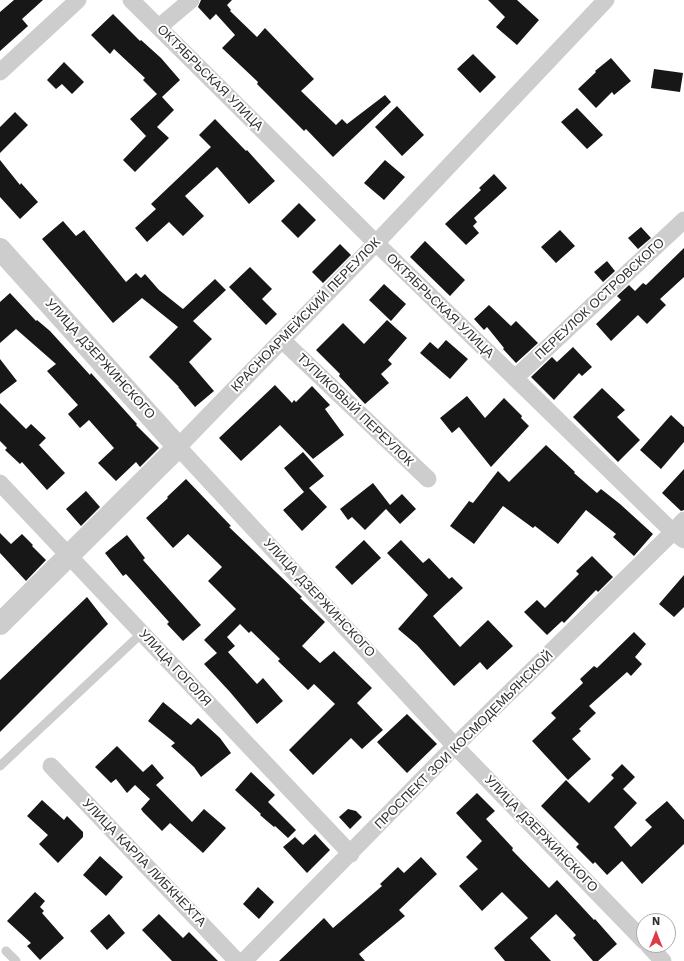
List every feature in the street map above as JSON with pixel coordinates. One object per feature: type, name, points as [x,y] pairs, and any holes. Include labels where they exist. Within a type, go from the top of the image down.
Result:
[{"type":"street","points":[[0,72],[78,0]]},
{"type":"street","name":"ОКТЯБРЬСКАЯ УЛИЦА","points":[[131,0],[376,243],[678,536]]},
{"type":"street","points":[[158,27],[191,0]]},
{"type":"street","name":"КРАСНОАРМЕЙСКИЙ ПЕРЕУЛОК","points":[[0,624],[178,447],[282,340],[606,0]]},
{"type":"street","name":"ПЕРЕУЛОК ОСТРОВСКОГО","points":[[515,378],[684,220]]},
{"type":"street","name":"УЛИЦА ДЗЕРЖИНСКОГО","points":[[0,249],[178,447],[455,746],[636,933]]},
{"type":"street","name":"ТУПИКОВЫЙ ПЕРЕУЛОК","points":[[282,340],[428,479]]},
{"type":"street","name":"УЛИЦА ГОГОЛЯ","points":[[0,483],[350,854]]},
{"type":"street","name":"ПРОСПЕКТ ЗОИ КОСМОДЕМЬЯНСКОЙ","points":[[244,961],[455,746],[678,536],[684,520]]},
{"type":"street","name":"УЛИЦА КАРЛА ЛИБКНЕХТА","points":[[51,766],[237,961]]},
{"type":"street","points":[[656,953],[663,961]]},
{"type":"lane","points":[[0,766],[142,633]]},
{"type":"lane","points":[[6,951],[16,961]]},
{"type":"building","points":[[14,0],[43,0],[22,19],[28,26],[0,51],[0,12]]},
{"type":"building","points":[[201,0],[232,0],[227,5],[231,10],[230,11],[257,37],[265,28],[314,79],[301,91],[336,125],[342,119],[347,124],[385,95],[391,102],[333,157],[306,129],[304,131],[257,84],[258,82],[222,48],[235,35],[216,14],[210,20],[198,7]]},
{"type":"building","points":[[488,0],[517,0],[539,20],[517,45],[496,27],[505,17]]},
{"type":"building","points":[[113,14],[140,41],[141,40],[161,58],[180,80],[162,97],[174,110],[157,127],[169,138],[135,172],[123,160],[146,136],[130,119],[157,94],[143,80],[145,78],[114,49],[110,54],[91,35]]},
{"type":"building","points":[[473,54],[496,77],[480,93],[457,69]]},
{"type":"building","points":[[611,58],[631,81],[614,95],[612,92],[596,108],[578,89],[596,72],[595,71]]},
{"type":"building","points":[[64,62],[84,82],[72,94],[62,84],[56,89],[47,80]]},
{"type":"building","points":[[654,69],[683,73],[680,92],[651,88]]},
{"type":"building","points":[[397,106],[424,135],[402,156],[375,127]]},
{"type":"building","points":[[577,108],[603,135],[587,149],[561,122]]},
{"type":"building","points":[[15,112],[28,125],[0,153],[0,127]]},
{"type":"building","points":[[215,119],[246,151],[247,150],[275,181],[249,204],[217,167],[185,196],[204,216],[183,236],[169,222],[147,242],[135,228],[156,209],[151,204],[211,147],[199,135]]},
{"type":"building","points":[[0,160],[20,185],[21,183],[38,202],[20,219],[0,197]]},
{"type":"building","points":[[385,160],[405,177],[384,200],[364,183]]},
{"type":"building","points":[[494,174],[507,188],[474,218],[477,222],[473,226],[479,233],[466,245],[445,224],[481,190],[479,188]]},
{"type":"building","points":[[299,203],[316,220],[298,238],[281,221]]},
{"type":"building","points":[[63,221],[76,236],[84,230],[126,282],[136,273],[141,278],[145,274],[159,290],[183,309],[215,279],[226,290],[193,321],[212,339],[189,362],[214,391],[195,407],[179,387],[149,357],[178,327],[142,298],[113,323],[42,239]]},
{"type":"building","points":[[641,227],[651,238],[638,249],[628,238]]},
{"type":"building","points":[[560,230],[575,246],[556,263],[541,247]]},
{"type":"building","points":[[425,241],[465,280],[450,296],[410,257]]},
{"type":"building","points":[[340,244],[351,255],[323,283],[312,272]]},
{"type":"building","points":[[684,248],[684,277],[660,299],[666,305],[647,324],[638,315],[611,341],[596,324],[621,300],[617,296],[629,285],[635,291],[643,283],[646,285]]},
{"type":"building","points":[[607,261],[615,271],[603,282],[594,272]]},
{"type":"building","points":[[250,267],[272,289],[262,299],[277,314],[266,325],[229,287]]},
{"type":"building","points":[[384,284],[406,304],[391,321],[369,300]]},
{"type":"building","points":[[10,293],[36,321],[37,320],[50,331],[90,375],[91,373],[137,424],[136,425],[159,448],[140,467],[136,462],[116,481],[98,463],[114,448],[89,420],[80,428],[68,414],[78,405],[47,371],[56,364],[16,329],[0,343],[0,302]]},
{"type":"building","points":[[489,305],[511,326],[516,321],[538,343],[516,363],[503,349],[504,348],[487,327],[484,330],[474,319]]},
{"type":"building","points":[[387,320],[407,338],[388,360],[392,364],[381,374],[389,383],[365,404],[339,376],[340,374],[316,350],[343,323],[364,344]]},
{"type":"building","points":[[446,340],[468,359],[450,379],[420,353],[430,342],[438,349]]},
{"type":"building","points":[[573,347],[592,367],[582,376],[579,373],[554,400],[531,377],[552,357],[557,362]]},
{"type":"building","points":[[0,359],[17,381],[0,394]]},
{"type":"building","points":[[275,385],[292,403],[294,400],[296,402],[312,386],[330,405],[325,409],[344,435],[313,459],[280,425],[241,461],[219,438]]},
{"type":"building","points":[[602,388],[625,410],[617,417],[640,440],[618,462],[573,417]]},
{"type":"building","points":[[467,396],[485,418],[504,398],[522,416],[521,418],[529,426],[491,467],[459,427],[452,433],[440,418]]},
{"type":"building","points":[[0,403],[26,429],[31,424],[46,438],[39,445],[65,473],[47,490],[22,462],[20,464],[5,450],[7,448],[0,441]]},
{"type":"building","points":[[671,415],[684,427],[684,442],[661,469],[640,450]]},
{"type":"building","points":[[546,445],[597,493],[601,489],[653,534],[634,556],[613,537],[616,534],[586,510],[558,544],[535,526],[533,528],[503,506],[474,544],[450,526],[469,501],[473,503],[498,471],[509,482]]},
{"type":"building","points":[[303,452],[324,476],[309,488],[327,507],[302,531],[283,510],[304,492],[284,468]]},
{"type":"building","points":[[684,469],[684,510],[681,511],[662,493]]},
{"type":"building","points":[[186,479],[231,526],[229,527],[302,597],[300,598],[325,622],[302,646],[320,663],[334,651],[372,688],[357,703],[383,730],[362,749],[351,738],[313,775],[289,750],[335,704],[314,684],[308,690],[278,661],[280,659],[251,631],[249,633],[240,624],[227,637],[235,646],[228,652],[257,684],[263,678],[283,701],[257,724],[204,664],[217,653],[204,640],[236,609],[208,581],[222,567],[188,534],[173,548],[146,518]]},
{"type":"building","points":[[373,483],[390,505],[402,494],[416,509],[400,524],[386,509],[365,530],[352,517],[348,520],[340,509]]},
{"type":"building","points":[[86,491],[100,507],[81,526],[66,509]]},
{"type":"building","points":[[0,533],[11,544],[22,534],[46,560],[26,581],[0,553]]},
{"type":"building","points":[[127,535],[145,558],[143,560],[201,625],[183,641],[167,624],[169,622],[126,574],[123,576],[105,553]]},
{"type":"building","points":[[364,540],[381,558],[352,585],[335,567]]},
{"type":"building","points":[[401,540],[423,563],[429,558],[449,579],[452,577],[463,588],[433,616],[460,647],[488,620],[513,646],[487,670],[480,662],[454,686],[417,645],[398,629],[428,595],[387,553]]},
{"type":"building","points":[[592,556],[613,577],[598,592],[596,590],[564,623],[562,621],[547,635],[524,612],[537,600],[545,608],[579,574],[576,571]]},
{"type":"building","points":[[684,575],[684,607],[674,617],[659,604]]},
{"type":"building","points":[[87,597],[108,624],[0,732],[0,680]]},
{"type":"building","points":[[634,632],[646,644],[635,657],[642,664],[631,676],[627,672],[589,706],[596,713],[579,729],[581,731],[572,739],[591,759],[568,780],[532,741],[556,718],[551,713],[583,683],[580,679],[594,666],[597,668]]},
{"type":"building","points":[[163,702],[191,725],[198,718],[220,738],[231,753],[201,777],[194,767],[171,746],[175,743],[148,721]]},
{"type":"building","points":[[407,714],[437,744],[407,773],[377,742]]},
{"type":"building","points":[[117,746],[143,772],[152,764],[164,778],[156,785],[192,822],[204,809],[226,828],[203,853],[170,823],[162,831],[143,812],[141,809],[150,799],[135,785],[127,793],[116,779],[111,783],[95,767]]},
{"type":"building","points":[[622,764],[635,777],[623,789],[637,803],[614,827],[631,847],[652,827],[645,820],[667,801],[684,820],[684,844],[642,884],[622,861],[607,875],[595,862],[593,864],[576,847],[579,844],[541,806],[566,780],[589,803],[614,778],[611,775]]},
{"type":"building","points":[[251,772],[275,795],[268,802],[296,830],[288,838],[260,815],[261,814],[235,790]]},
{"type":"building","points":[[477,793],[495,811],[486,819],[513,848],[512,850],[549,888],[557,880],[617,944],[598,961],[593,961],[573,938],[576,935],[556,914],[530,938],[551,961],[505,961],[494,948],[528,918],[502,892],[482,911],[459,886],[478,869],[466,857],[482,841],[456,813]]},
{"type":"building","points":[[42,800],[64,820],[67,816],[83,832],[83,837],[58,863],[39,844],[48,835],[27,816]]},
{"type":"building","points":[[348,809],[356,811],[362,817],[350,829],[339,817]]},
{"type":"building","points":[[315,834],[330,850],[307,873],[283,847],[295,837],[303,845]]},
{"type":"building","points":[[100,856],[123,877],[106,896],[83,875]]},
{"type":"building","points":[[421,857],[437,874],[399,910],[405,916],[359,954],[365,961],[279,961],[324,918],[333,928],[382,886],[380,884],[398,867],[404,873]]},
{"type":"building","points":[[258,887],[274,902],[259,919],[243,904]]},
{"type":"building","points":[[35,892],[45,901],[40,907],[44,911],[42,913],[64,938],[40,960],[27,946],[31,943],[7,921]]},
{"type":"building","points":[[109,914],[125,933],[107,950],[90,931]]},
{"type":"building","points":[[159,914],[183,938],[189,932],[218,961],[172,961],[142,930]]}]
